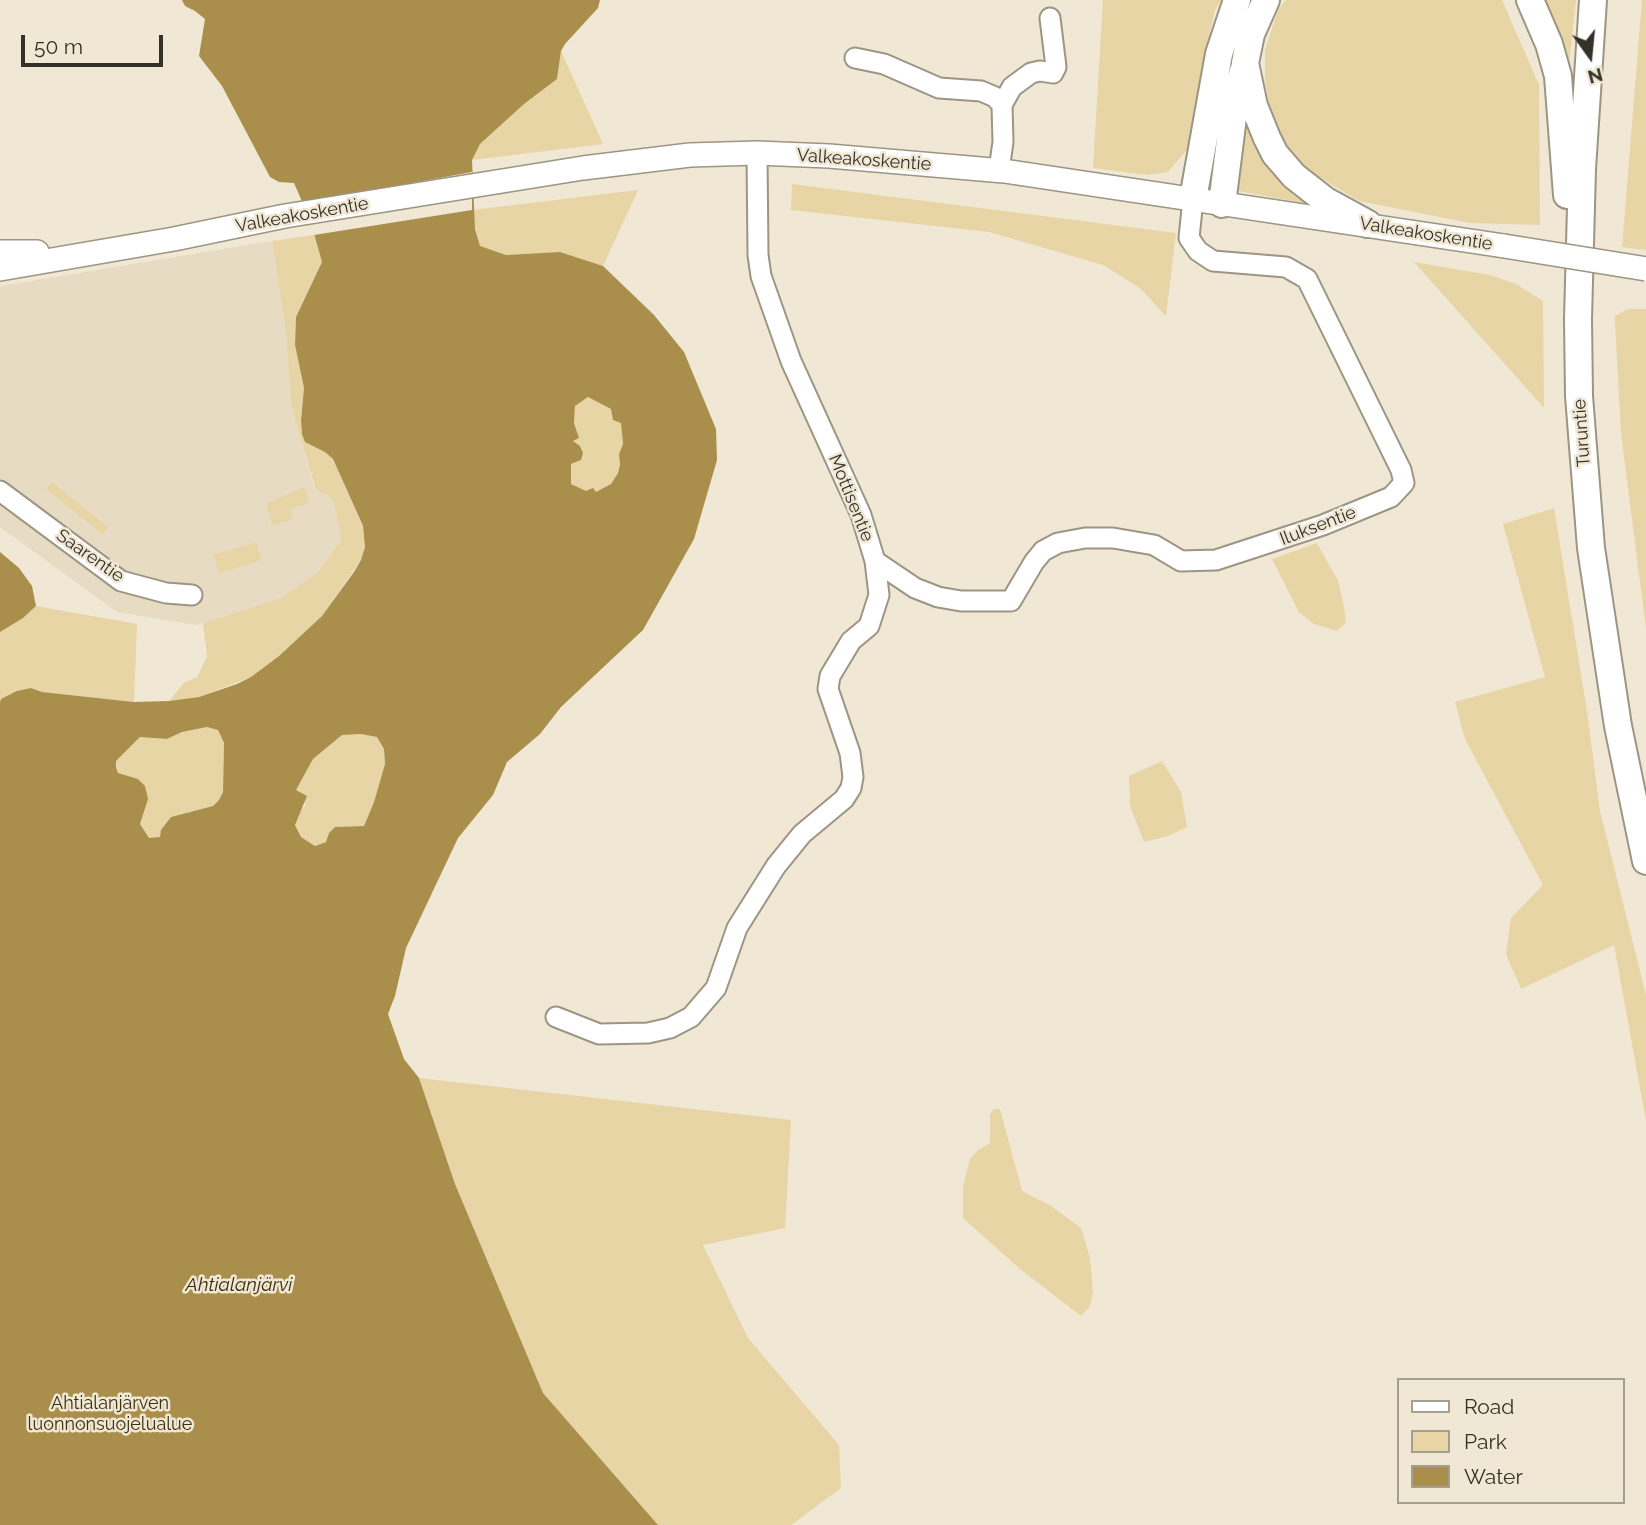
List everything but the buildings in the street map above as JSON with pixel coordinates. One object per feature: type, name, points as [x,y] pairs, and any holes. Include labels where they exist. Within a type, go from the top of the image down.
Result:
[{"type":"main road","points":[[1193,199],[1220,54],[1237,0]]},
{"type":"main road","points":[[1222,204],[1235,101],[1251,34],[1266,0]]},
{"type":"main road","points":[[1530,0],[1549,44],[1558,76],[1578,319]]},
{"type":"main road","name":"Turuntie","points":[[1593,0],[1582,169],[1579,396],[1591,548],[1618,726],[1646,860]]},
{"type":"main road","points":[[1245,63],[1254,106],[1275,154],[1294,176],[1309,188],[1368,224]]},
{"type":"street","points":[[999,170],[1003,142],[1002,105],[1012,87],[1031,73],[1053,73],[1056,67],[1050,18]]},
{"type":"street","points":[[855,58],[884,64],[939,88],[981,91],[995,97],[1002,105]]},
{"type":"street","name":"Valkeakoskentie","points":[[0,269],[174,239],[285,216],[583,168],[690,155],[757,153],[999,170],[1368,224],[1646,269]]},
{"type":"street","name":"Mottisentie","points":[[556,1017],[599,1034],[648,1032],[670,1028],[691,1017],[716,988],[737,928],[776,866],[802,834],[844,799],[851,788],[853,778],[850,753],[828,689],[830,676],[851,641],[869,626],[879,595],[875,561],[861,515],[791,361],[761,275],[758,255],[757,153]]},
{"type":"street","name":"Iluksentie","points":[[875,561],[915,588],[938,597],[961,601],[1011,601],[1042,551],[1058,543],[1085,538],[1113,538],[1154,545],[1181,561],[1216,560],[1346,516],[1391,497],[1404,483],[1401,470],[1307,279],[1286,267],[1213,261],[1198,251],[1189,238],[1193,199]]},
{"type":"street","name":"Valkeakoskentie","points":[[0,252],[83,253]]},
{"type":"street","name":"Saarentie","points":[[0,491],[121,581],[166,593],[192,594]]},
{"type":"shaded area","points":[[272,241],[286,332],[291,405],[315,491],[328,495],[334,503],[341,540],[318,572],[281,598],[196,625],[117,612],[0,527],[0,286]]},
{"type":"green space","points":[[1103,0],[1221,0],[1215,10],[1200,77],[1190,146],[1168,172],[1147,175],[1093,168]]},
{"type":"green space","points":[[1286,0],[1502,0],[1539,85],[1540,225],[1470,223],[1359,201],[1304,168],[1286,145],[1270,111],[1265,81],[1265,50],[1278,10]]},
{"type":"green space","points":[[1541,0],[1576,0],[1568,74]]},
{"type":"green space","points":[[1642,0],[1646,0],[1646,250],[1622,247]]},
{"type":"green space","points":[[561,51],[603,144],[472,160],[480,144],[524,104],[557,79]]},
{"type":"green space","points":[[1246,97],[1308,201],[1303,203],[1233,190]]},
{"type":"green space","points":[[792,184],[1176,233],[1166,316],[1140,288],[1103,265],[989,232],[791,210]]},
{"type":"green space","points":[[638,190],[603,266],[560,252],[506,255],[479,246],[472,210]]},
{"type":"green space","points":[[314,235],[322,262],[296,317],[295,345],[304,388],[302,434],[305,442],[333,459],[363,527],[365,547],[361,560],[322,616],[279,656],[251,677],[199,697],[169,701],[184,683],[197,677],[207,657],[203,623],[281,598],[318,572],[341,540],[334,503],[328,495],[316,491],[291,405],[286,332],[272,241]]},
{"type":"green space","points":[[1414,262],[1490,275],[1516,284],[1543,301],[1544,408]]},
{"type":"green space","points":[[1628,309],[1646,309],[1646,629],[1621,433],[1615,316]]},
{"type":"green space","points":[[588,397],[611,409],[621,423],[623,444],[619,454],[618,473],[611,484],[596,492],[586,492],[571,484],[571,464],[581,460],[573,441],[577,431],[574,423],[575,406]]},
{"type":"green space","points":[[52,482],[108,527],[102,534],[46,489]]},
{"type":"green space","points":[[305,487],[309,503],[291,509],[293,519],[272,526],[266,503]]},
{"type":"green space","points":[[1554,508],[1587,711],[1600,811],[1646,995],[1646,1121],[1614,945],[1521,989],[1506,954],[1511,918],[1543,885],[1465,739],[1455,702],[1545,677],[1503,524]]},
{"type":"green space","points":[[256,542],[262,560],[219,573],[213,555]]},
{"type":"green space","points":[[1317,543],[1338,581],[1344,607],[1346,622],[1337,631],[1314,624],[1299,612],[1272,559]]},
{"type":"green space","points":[[36,606],[137,624],[134,702],[42,692],[31,688],[1,699],[0,702],[0,631],[23,618]]},
{"type":"green space","points":[[207,727],[217,729],[224,743],[223,792],[219,800],[213,806],[171,817],[160,838],[149,838],[140,824],[145,809],[127,776],[118,773],[116,761],[140,737],[167,739],[182,732]]},
{"type":"green space","points":[[342,735],[377,737],[384,749],[385,764],[374,802],[364,826],[335,827],[326,842],[315,846],[301,837],[295,824],[306,804],[296,790],[313,759]]},
{"type":"green space","points":[[1162,761],[1181,792],[1187,827],[1168,836],[1144,842],[1130,806],[1129,776]]},
{"type":"green space","points":[[419,1078],[791,1120],[785,1228],[703,1245],[748,1338],[839,1445],[841,1488],[791,1525],[658,1525],[543,1393],[455,1184]]},
{"type":"green space","points":[[994,1109],[1000,1109],[1022,1191],[1051,1206],[1081,1228],[1090,1258],[1093,1292],[1090,1306],[1081,1316],[1020,1269],[963,1218],[963,1187],[970,1159],[990,1143],[990,1114]]},
{"type":"water","name":"Ahtialanjärvi","points":[[182,0],[600,0],[598,8],[561,51],[557,79],[524,104],[480,144],[472,160],[475,229],[480,246],[506,255],[560,252],[603,266],[654,315],[684,352],[716,429],[717,460],[694,539],[643,630],[561,707],[540,734],[507,762],[493,795],[458,838],[406,948],[388,1014],[404,1059],[419,1078],[455,1184],[543,1393],[658,1525],[0,1525],[1,699],[31,688],[42,692],[134,702],[169,701],[199,697],[237,684],[279,656],[322,616],[354,572],[365,547],[363,526],[333,459],[305,442],[302,434],[304,388],[295,345],[296,317],[322,262],[310,220],[294,183],[279,182],[270,177],[222,86],[199,56],[205,19],[185,6]],"holes":[[[588,397],[611,409],[613,420],[621,423],[623,444],[619,454],[618,473],[611,484],[596,492],[593,488],[586,491],[571,484],[571,464],[581,460],[583,453],[580,446],[573,441],[579,438],[574,423],[575,406]],[[207,727],[218,730],[224,743],[223,792],[213,806],[171,817],[161,830],[160,837],[149,838],[140,824],[148,799],[145,786],[138,779],[118,773],[116,761],[140,737],[167,739],[182,732]],[[342,735],[377,737],[384,749],[385,764],[364,826],[335,827],[326,842],[315,846],[301,837],[295,825],[307,796],[296,790],[313,759]]]},
{"type":"water","points":[[0,552],[19,568],[32,586],[36,606],[23,618],[0,632]]},
{"type":"pier","points":[[472,172],[472,210],[314,235],[303,203]]},
{"type":"park label","name":"Ahtialanjärven luonnonsuojelualue","points":[[110,1414]]}]
